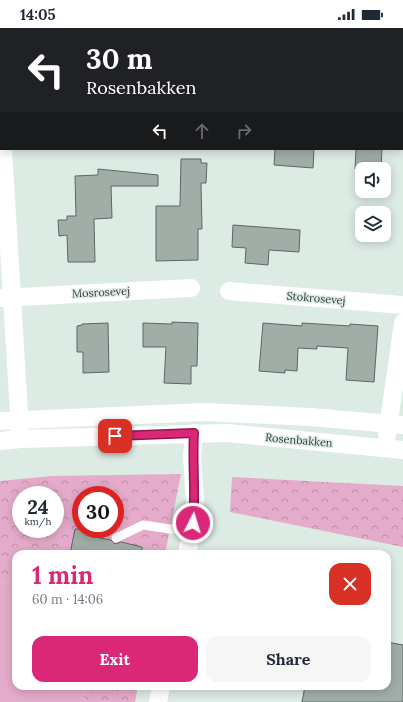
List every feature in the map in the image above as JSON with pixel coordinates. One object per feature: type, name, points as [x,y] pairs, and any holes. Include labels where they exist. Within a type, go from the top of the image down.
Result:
[{"type":"street","points":[[3,150],[6,297],[21,439]]},
{"type":"street","name":"Mosrosevej","points":[[6,297],[191,288]]},
{"type":"street","name":"Stokrosevej","points":[[229,291],[403,304]]},
{"type":"street","points":[[394,449],[403,323]]},
{"type":"street","points":[[0,421],[205,412],[311,417],[396,424]]},
{"type":"street","points":[[187,550],[195,502],[192,456],[194,433]]},
{"type":"street","name":"Rosenbakken","points":[[0,441],[21,439],[227,433],[394,449]]},
{"type":"street","points":[[158,702],[160,690]]},
{"type":"lane","points":[[124,534],[143,525],[191,532]]},
{"type":"green space","points":[[181,474],[166,550],[12,550],[12,584],[0,582],[0,481],[51,476]]},
{"type":"green space","points":[[232,477],[403,486],[403,547],[230,512]]},
{"type":"green space","points":[[0,582],[12,584],[12,690],[85,690],[83,702],[0,702]]},
{"type":"green space","points":[[85,690],[137,690],[135,702],[83,702]]},
{"type":"building","points":[[275,150],[314,150],[313,168],[274,165]]},
{"type":"building","points":[[356,150],[382,150],[381,162],[355,162]]},
{"type":"building","points":[[181,159],[201,159],[201,163],[207,163],[206,183],[201,183],[202,229],[198,229],[198,260],[156,261],[156,206],[180,206]]},
{"type":"building","points":[[98,169],[158,175],[158,186],[111,186],[112,218],[94,219],[95,262],[68,262],[67,235],[59,236],[58,220],[67,220],[67,216],[76,216],[75,176],[98,175]]},
{"type":"building","points":[[233,225],[300,230],[299,252],[269,250],[268,265],[245,263],[246,248],[232,247]]},
{"type":"building","points":[[172,322],[198,323],[197,366],[191,366],[191,384],[164,383],[166,347],[143,347],[143,323],[172,324]]},
{"type":"building","points":[[108,323],[109,372],[83,373],[83,352],[77,352],[77,326],[82,324]]},
{"type":"building","points":[[263,323],[302,326],[302,323],[378,326],[374,382],[346,380],[348,348],[317,346],[317,349],[298,348],[297,371],[285,370],[285,373],[259,371]]},
{"type":"building","points":[[73,538],[99,538],[111,540],[115,544],[121,542],[142,547],[142,550],[71,550]]},
{"type":"building","points":[[391,643],[403,645],[403,702],[302,702],[304,690],[391,690]]},
{"type":"route","points":[[115,436],[194,433],[192,456],[195,502],[193,523]]}]
